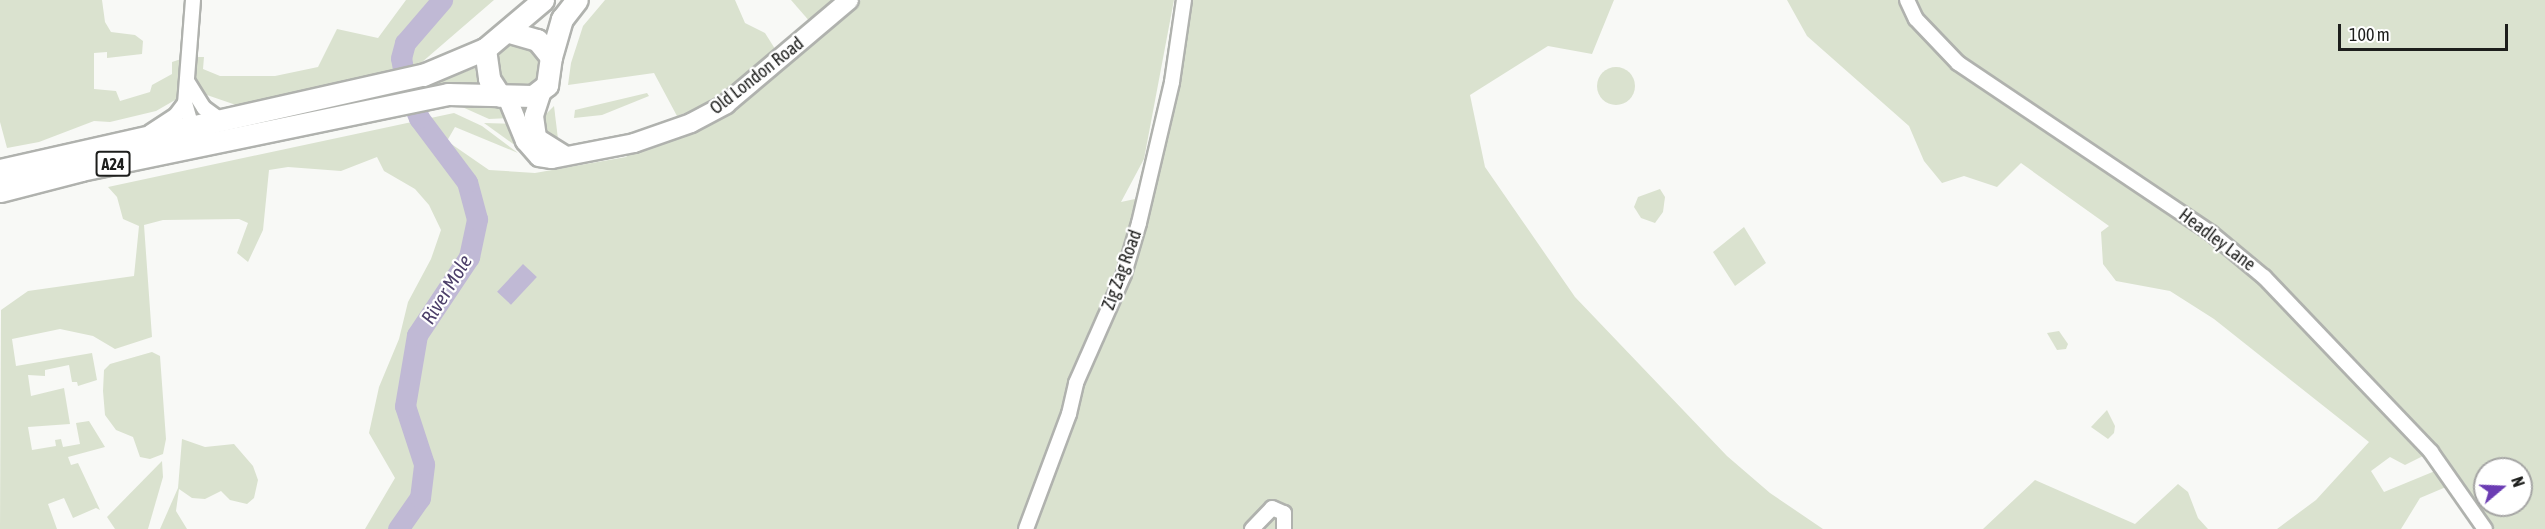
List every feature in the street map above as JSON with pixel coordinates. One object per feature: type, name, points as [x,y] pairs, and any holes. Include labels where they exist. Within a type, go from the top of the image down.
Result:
[{"type":"highway","points":[[543,0],[509,32],[485,49],[489,79],[503,96],[533,96],[542,91],[551,76],[551,57],[562,19],[577,0]]},
{"type":"highway","points":[[509,32],[537,40],[551,57]]},
{"type":"highway","name":"A24","points":[[0,170],[377,87],[423,75],[485,49]]},
{"type":"highway","name":"A24","points":[[0,191],[81,170],[214,145],[428,98],[465,92],[503,96]]},
{"type":"main road","name":"Old London Road","points":[[564,155],[612,148],[655,136],[691,123],[726,104],[849,0]]},
{"type":"main road","points":[[542,91],[534,116],[537,138],[564,155]]},
{"type":"main road","points":[[503,96],[533,153],[552,159],[564,155]]},
{"type":"street","points":[[193,0],[185,103],[189,128],[214,145]]},
{"type":"street","name":"Zig Zag Road","points":[[1026,529],[1069,414],[1076,383],[1125,274],[1167,104],[1184,0]]},
{"type":"street","name":"Headley Lane","points":[[1907,0],[1916,19],[1958,63],[2211,233],[2264,277],[2431,452],[2485,529]]},
{"type":"street","points":[[186,79],[204,108],[222,121]]},
{"type":"street","points":[[144,137],[176,115],[185,103]]},
{"type":"street","points":[[1252,529],[1272,508],[1284,513],[1284,529]]},
{"type":"green space","points":[[0,0],[102,0],[105,22],[111,32],[135,35],[143,41],[142,54],[107,58],[107,52],[94,53],[94,89],[116,91],[120,101],[150,92],[152,85],[172,74],[172,62],[181,59],[182,96],[156,111],[110,122],[94,121],[39,142],[7,148],[0,122]]},
{"type":"green space","points":[[406,0],[494,0],[421,63],[329,86],[236,105],[204,94],[192,74],[196,57],[204,57],[203,69],[220,76],[275,76],[318,67],[337,29],[378,38]]},
{"type":"green space","points":[[605,0],[735,0],[745,23],[765,33],[777,52],[709,104],[677,116],[654,73],[568,85],[571,63],[583,26]]},
{"type":"green space","points":[[791,0],[840,0],[811,23]]},
{"type":"green space","points":[[861,0],[1174,0],[1144,159],[1121,202],[1149,196],[1189,20],[1190,0],[1614,0],[1592,54],[1548,46],[1470,95],[1485,167],[1575,297],[1727,456],[1770,493],[1823,529],[365,529],[395,478],[369,433],[379,387],[399,339],[408,302],[431,259],[441,230],[429,205],[415,189],[384,171],[377,157],[341,171],[288,167],[269,170],[263,230],[248,262],[237,253],[248,223],[239,219],[163,220],[144,225],[152,337],[115,349],[93,336],[60,329],[12,339],[16,366],[92,353],[97,380],[78,386],[77,382],[72,382],[69,365],[45,370],[45,376],[28,375],[31,396],[64,388],[70,424],[28,427],[32,450],[56,446],[55,440],[61,439],[63,447],[80,444],[76,423],[89,421],[105,447],[68,457],[71,465],[78,463],[100,510],[96,508],[73,518],[64,498],[48,504],[57,529],[0,529],[1,310],[28,291],[134,276],[139,226],[123,219],[117,197],[108,187],[454,113],[482,126],[518,153],[455,127],[447,141],[489,170],[535,173],[626,157],[633,150],[735,109]]},
{"type":"green space","points":[[1787,0],[1902,0],[1908,22],[1954,65],[2280,286],[1959,59],[1921,18],[1912,0],[2545,0],[2545,529],[2485,529],[2477,517],[2533,517],[2533,457],[2473,457],[2473,512],[2431,452],[2405,465],[2390,457],[2371,471],[2384,492],[2435,471],[2446,487],[2420,498],[2401,529],[2277,529],[2316,500],[2369,442],[2214,319],[2170,291],[2116,281],[2103,264],[2101,232],[2109,226],[2021,163],[1997,187],[1964,176],[1942,183],[1924,161],[1909,126],[1807,36]]},
{"type":"green space","points":[[519,44],[535,51],[542,67],[535,83],[519,90],[503,83],[496,67],[503,51]]},
{"type":"green space","points":[[1616,67],[1629,73],[1635,86],[1629,99],[1616,105],[1603,99],[1597,86],[1603,73]]},
{"type":"green space","points":[[475,68],[478,85],[210,136],[426,87]]},
{"type":"green space","points":[[647,93],[649,96],[602,115],[574,118],[575,110]]},
{"type":"green space","points":[[451,102],[493,103],[512,118],[489,119]]},
{"type":"green space","points":[[554,106],[558,139],[554,143],[547,140],[538,122]]},
{"type":"green space","points":[[484,123],[515,124],[523,151],[516,146]]},
{"type":"green space","points":[[1660,189],[1665,197],[1663,212],[1655,223],[1641,218],[1634,207],[1638,197]]},
{"type":"green space","points":[[1744,227],[1766,263],[1735,286],[1713,252]]},
{"type":"green space","points":[[2059,331],[2068,344],[2066,349],[2057,350],[2047,333]]},
{"type":"green space","points":[[152,352],[160,356],[166,439],[163,454],[150,459],[140,457],[133,437],[116,430],[105,415],[103,391],[104,370],[110,364]]},
{"type":"green space","points":[[2107,410],[2115,426],[2114,433],[2108,439],[2091,427]]},
{"type":"green space","points":[[182,439],[205,447],[234,444],[253,466],[258,480],[254,498],[247,504],[230,500],[221,491],[205,499],[192,498],[179,489],[176,511],[187,529],[160,529],[178,488]]},
{"type":"green space","points":[[162,461],[163,477],[148,529],[115,529],[107,517]]},
{"type":"green space","points":[[2035,480],[2135,524],[2178,484],[2188,492],[2198,518],[2208,529],[1983,529]]},
{"type":"shaded area","points":[[523,264],[537,277],[511,305],[497,292]]},
{"type":"waterway","name":"River Mole","points":[[398,529],[420,498],[424,464],[405,406],[417,335],[469,257],[477,219],[467,182],[419,118],[406,86],[401,58],[405,43],[442,0]]}]
